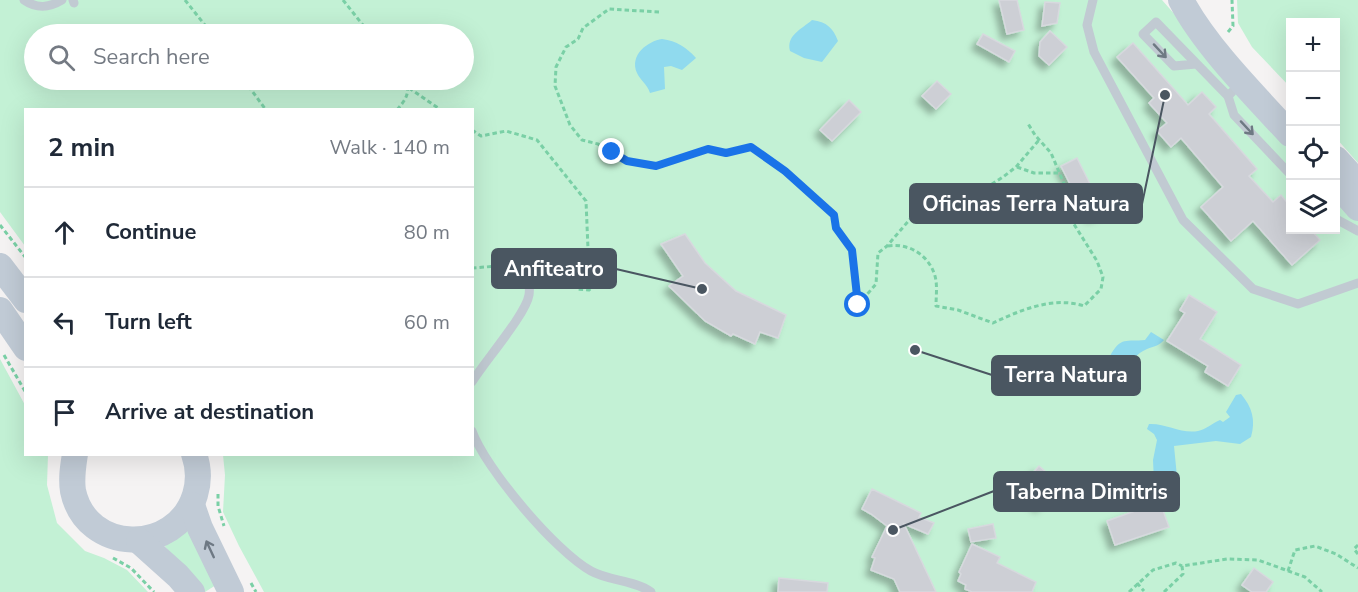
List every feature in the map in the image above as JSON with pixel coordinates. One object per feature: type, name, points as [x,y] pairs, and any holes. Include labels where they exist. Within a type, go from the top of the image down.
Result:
[{"type":"main road","points":[[1181,0],[1235,88],[1286,131]]},
{"type":"main road","points":[[1197,0],[1224,36],[1286,106]]},
{"type":"main road","points":[[1340,164],[1358,183]]},
{"type":"main road","points":[[1340,188],[1358,208]]},
{"type":"main road","points":[[0,266],[24,297]]},
{"type":"main road","points":[[0,310],[24,345]]},
{"type":"main road","points":[[75,456],[71,474],[74,493],[81,511],[94,525],[110,535],[139,541],[165,533],[178,523],[192,504],[199,478],[194,456]]},
{"type":"main road","points":[[192,504],[200,528],[240,587]]},
{"type":"main road","points":[[139,541],[178,576],[192,592]]},
{"type":"lane","points":[[24,0],[34,6],[45,7],[55,5],[62,0]]},
{"type":"lane","points":[[1093,0],[1087,25],[1094,52],[1183,220],[1253,289],[1298,304],[1358,283]]},
{"type":"lane","points":[[1197,64],[1174,66],[1143,34],[1156,22],[1197,64],[1235,88],[1234,115],[1286,170]]},
{"type":"lane","points":[[1340,222],[1358,231]]},
{"type":"lane","points":[[474,379],[521,313],[529,296],[529,276]]},
{"type":"lane","points":[[474,436],[495,470],[530,514],[564,551],[593,572],[651,592]]},
{"type":"path","points":[[185,0],[204,24]]},
{"type":"path","points":[[343,0],[362,24]]},
{"type":"path","points":[[1224,36],[1233,26],[1232,0]]},
{"type":"path","points":[[659,12],[609,9],[583,28],[578,39],[566,47],[556,67],[555,86],[570,125],[582,140],[598,144],[627,161],[656,166],[708,149],[726,153],[751,147],[785,171],[834,215],[836,228],[852,250],[858,305],[876,284],[878,253],[911,218],[975,195],[1016,167],[1039,140]]},
{"type":"path","points":[[251,90],[265,108]]},
{"type":"path","points":[[399,108],[407,98],[408,90]]},
{"type":"path","points":[[411,90],[438,108]]},
{"type":"path","points":[[886,246],[899,245],[913,249],[929,263],[936,284],[936,306],[958,310],[993,323],[1016,312],[1059,302],[1084,306],[1101,289],[1104,277],[1097,261],[1072,221],[1071,200],[1051,153],[1027,122]]},
{"type":"path","points":[[474,131],[481,136],[506,131],[537,140],[586,201],[588,249],[574,282],[577,289],[589,290],[612,270]]},
{"type":"path","points":[[1016,167],[1034,173],[1059,172]]},
{"type":"path","points":[[0,225],[24,255]]},
{"type":"path","points":[[546,262],[584,259]]},
{"type":"path","points":[[474,268],[513,265]]},
{"type":"path","points":[[0,348],[24,390]]},
{"type":"path","points":[[217,485],[218,506],[227,534]]},
{"type":"path","points":[[1358,545],[1354,549],[1358,554]]},
{"type":"path","points":[[1288,571],[1295,550],[1315,546],[1336,554],[1358,568]]},
{"type":"path","points":[[1129,592],[1153,570],[1176,563],[1182,566],[1227,559],[1258,560],[1305,577],[1322,592]]},
{"type":"path","points":[[1164,592],[1183,574],[1182,566]]},
{"type":"path","points":[[1137,583],[1144,592],[1147,589],[1149,592]]},
{"type":"path","points":[[240,587],[256,592]]},
{"type":"green space","points":[[0,0],[1162,0],[1286,140],[1286,234],[1340,234],[1340,198],[1358,218],[1358,592],[264,592],[223,512],[225,475],[223,456],[474,456],[474,108],[24,108],[24,245],[0,212]]},
{"type":"green space","points":[[1237,0],[1358,0],[1358,163],[1340,143],[1340,18],[1286,18],[1286,83],[1252,47],[1238,23]]},
{"type":"green space","points":[[0,359],[24,403],[24,456],[48,456],[47,485],[57,523],[85,551],[127,570],[148,592],[0,592]]},
{"type":"green space","points":[[187,524],[216,585],[205,592],[162,543]]},
{"type":"water","points":[[812,20],[829,26],[838,41],[822,62],[804,58],[790,51],[790,41]]},
{"type":"water","points":[[662,39],[681,45],[696,58],[682,70],[671,66],[664,67],[665,89],[650,93],[637,73],[636,60],[641,50]]},
{"type":"water","points":[[1151,332],[1164,340],[1135,357],[1133,373],[1141,390],[1130,391],[1121,388],[1115,384],[1110,356],[1117,345],[1124,341],[1145,340]]},
{"type":"water","points":[[1241,394],[1252,414],[1251,437],[1240,444],[1216,441],[1174,446],[1178,487],[1165,492],[1154,482],[1153,460],[1157,440],[1154,434],[1147,429],[1149,424],[1192,432],[1201,430],[1230,417],[1226,412],[1236,395]]},
{"type":"building","points":[[999,0],[1017,0],[1024,30],[1007,34]]},
{"type":"building","points":[[1045,2],[1060,3],[1057,23],[1042,26]]},
{"type":"building","points":[[1050,31],[1067,47],[1049,65],[1039,56],[1040,42]]},
{"type":"building","points":[[983,34],[1015,51],[1009,62],[977,44]]},
{"type":"building","points":[[1133,43],[1188,105],[1202,92],[1216,107],[1209,114],[1257,169],[1249,176],[1273,202],[1281,195],[1286,201],[1286,234],[1315,234],[1320,240],[1292,265],[1253,221],[1231,241],[1201,207],[1223,187],[1181,138],[1171,147],[1157,131],[1167,123],[1149,103],[1154,98],[1117,57]]},
{"type":"building","points":[[937,81],[951,94],[936,109],[922,96]]},
{"type":"building","points":[[849,100],[861,112],[832,141],[820,130]]},
{"type":"building","points":[[1077,158],[1104,212],[1092,217],[1077,185],[1072,188],[1061,166]]},
{"type":"building","points":[[685,234],[705,263],[736,291],[786,315],[778,338],[760,332],[755,344],[733,334],[731,336],[705,321],[669,286],[683,276],[661,244]]},
{"type":"building","points":[[1189,295],[1217,312],[1200,339],[1241,365],[1228,386],[1205,372],[1208,366],[1167,341],[1185,313],[1180,310]]},
{"type":"building","points":[[1039,466],[1060,484],[1041,507],[1019,489]]},
{"type":"building","points":[[872,489],[921,513],[919,517],[934,523],[928,534],[904,524],[936,592],[900,592],[894,579],[871,570],[875,558],[872,557],[887,526],[862,509]]},
{"type":"building","points":[[1160,502],[1169,527],[1115,545],[1107,521]]},
{"type":"building","points":[[993,524],[996,538],[971,542],[968,529]]},
{"type":"building","points":[[972,544],[1000,557],[997,563],[1036,582],[1032,592],[972,592],[965,589],[966,585],[958,581],[961,574],[959,572]]},
{"type":"building","points":[[1254,568],[1273,582],[1266,592],[1252,592],[1242,585]]},
{"type":"building","points":[[779,578],[828,583],[827,592],[778,592]]},
{"type":"place","name":"Oficinas Terra Natura","points":[[1165,95]]},
{"type":"place","name":"Anfiteatro","points":[[702,289]]},
{"type":"place","name":"Terra Natura","points":[[915,350]]},
{"type":"place","name":"Taberna Dimitris","points":[[893,530]]},
{"type":"route","points":[[612,152],[627,161],[656,166],[708,149],[726,153],[751,147],[785,171],[834,215],[836,228],[852,250],[858,305]]}]
